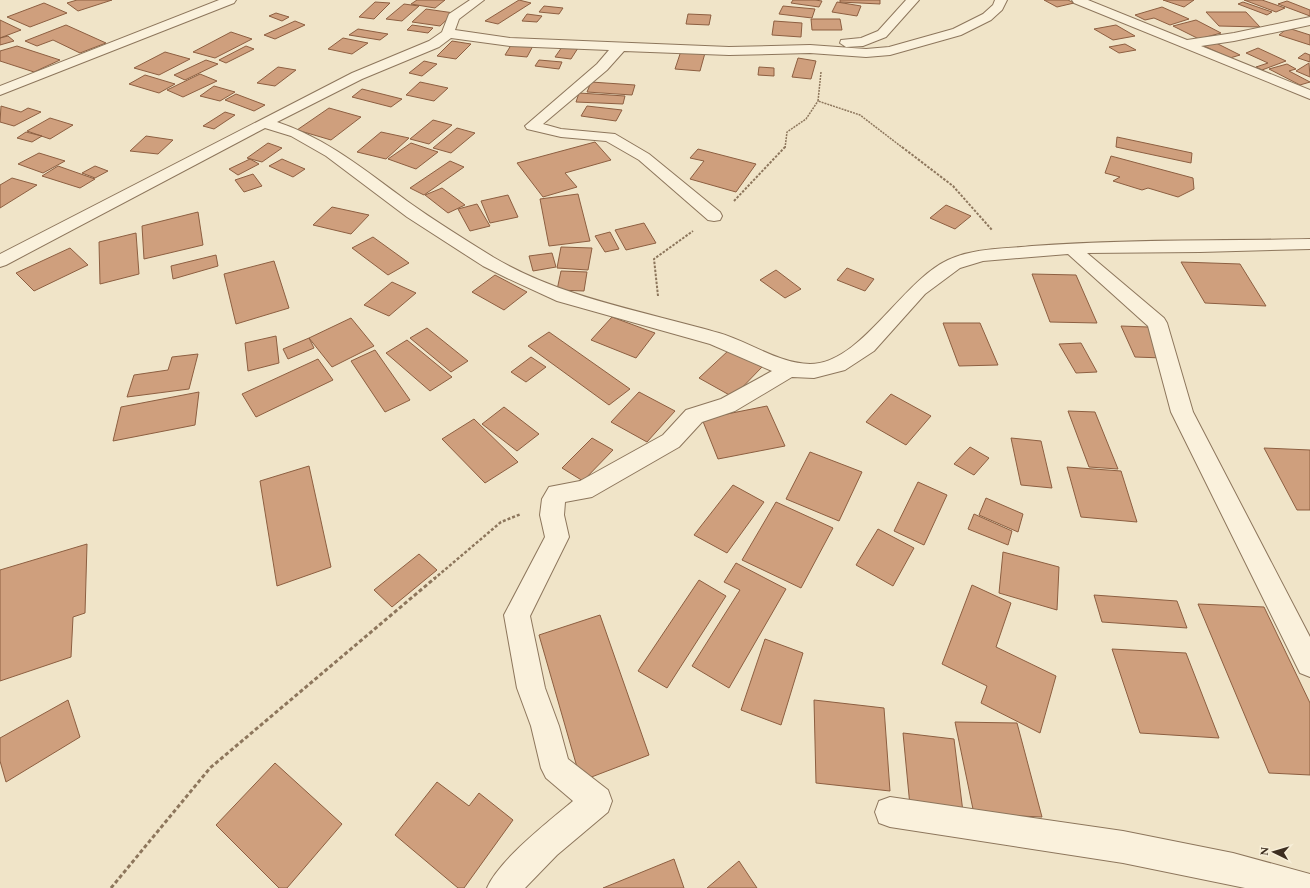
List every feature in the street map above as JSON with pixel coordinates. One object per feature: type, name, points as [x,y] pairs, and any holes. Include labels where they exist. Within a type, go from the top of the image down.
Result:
[{"type":"street","points":[[0,91],[230,0]]},
{"type":"street","points":[[448,34],[453,17],[478,0]]},
{"type":"street","points":[[820,50],[844,43],[863,42],[882,34],[912,0]]},
{"type":"street","points":[[0,260],[357,76],[434,44],[448,34],[458,34],[510,42],[729,51],[820,50],[866,53],[890,50],[916,44],[957,32],[971,26],[998,7],[1001,0]]},
{"type":"street","points":[[1078,0],[1310,95]]},
{"type":"street","points":[[1185,44],[1234,37],[1310,21]]},
{"type":"street","points":[[624,46],[617,49],[602,67],[532,126],[561,134],[610,137],[644,156],[714,216]]},
{"type":"street","points":[[264,123],[296,132],[331,153],[413,212],[490,262],[513,274],[564,297],[717,338],[789,370],[814,371],[838,365],[867,346],[918,290],[954,264],[982,256],[1071,248],[1310,244]]},
{"type":"street","points":[[1071,248],[1157,323],[1182,412],[1310,664]]},
{"type":"street","points":[[504,888],[546,844],[597,801],[556,768],[545,726],[531,688],[517,615],[557,537],[551,510],[552,500],[557,494],[584,490],[670,441],[694,416],[728,405],[789,370]]},
{"type":"street","points":[[890,812],[1123,848],[1233,869],[1306,888]]},
{"type":"path","points":[[820,50],[822,59],[818,100],[860,115],[953,186],[1012,253]]},
{"type":"path","points":[[111,888],[210,768],[501,522],[552,500]]},
{"type":"building","points":[[77,0],[112,0],[78,11],[67,3]]},
{"type":"building","points":[[417,0],[445,0],[435,8],[411,4]]},
{"type":"building","points":[[519,0],[531,3],[498,24],[485,21]]},
{"type":"building","points":[[793,0],[822,1],[819,7],[791,3]]},
{"type":"building","points":[[840,0],[880,0],[880,4],[840,2]]},
{"type":"building","points":[[1044,0],[1068,0],[1074,3],[1057,7]]},
{"type":"building","points":[[1163,0],[1194,0],[1184,7]]},
{"type":"building","points":[[1244,0],[1262,0],[1285,8],[1276,12]]},
{"type":"building","points":[[1287,1],[1310,10],[1310,16],[1278,4]]},
{"type":"building","points":[[375,2],[390,3],[374,19],[359,17]]},
{"type":"building","points":[[837,2],[861,6],[857,16],[832,12]]},
{"type":"building","points":[[1243,2],[1272,12],[1267,15],[1238,4]]},
{"type":"building","points":[[44,3],[67,13],[30,27],[7,17]]},
{"type":"building","points":[[404,4],[419,6],[402,21],[386,19]]},
{"type":"building","points":[[544,6],[563,8],[559,14],[539,12]]},
{"type":"building","points":[[783,6],[815,9],[812,18],[779,14]]},
{"type":"building","points":[[1162,7],[1189,19],[1170,25],[1154,18],[1145,20],[1135,15]]},
{"type":"building","points":[[426,9],[454,13],[440,26],[412,22]]},
{"type":"building","points":[[1206,12],[1246,12],[1260,27],[1219,26]]},
{"type":"building","points":[[276,13],[289,17],[282,21],[269,16]]},
{"type":"building","points":[[527,14],[542,16],[537,22],[522,21]]},
{"type":"building","points":[[688,14],[711,15],[709,25],[686,24]]},
{"type":"building","points":[[811,19],[840,19],[842,30],[812,30]]},
{"type":"building","points":[[0,20],[21,30],[0,38]]},
{"type":"building","points":[[1196,20],[1221,33],[1199,39],[1173,26]]},
{"type":"building","points":[[295,21],[305,25],[275,39],[264,35]]},
{"type":"building","points":[[774,21],[802,23],[801,37],[772,35]]},
{"type":"building","points":[[66,25],[106,43],[80,53],[53,40],[37,46],[25,41]]},
{"type":"building","points":[[412,25],[433,28],[428,33],[407,30]]},
{"type":"building","points":[[1116,25],[1135,36],[1113,40],[1094,29]]},
{"type":"building","points":[[1288,28],[1310,35],[1310,45],[1279,35]]},
{"type":"building","points":[[358,29],[388,34],[380,40],[349,35]]},
{"type":"building","points":[[231,32],[252,39],[215,58],[193,52]]},
{"type":"building","points":[[8,36],[14,41],[0,45],[0,38]]},
{"type":"building","points":[[343,38],[368,43],[352,54],[328,49]]},
{"type":"building","points":[[452,41],[471,44],[456,59],[437,56]]},
{"type":"building","points":[[513,42],[534,44],[527,57],[505,55]]},
{"type":"building","points":[[1214,42],[1240,55],[1230,58],[1204,46]]},
{"type":"building","points":[[1125,44],[1136,50],[1119,53],[1109,47]]},
{"type":"building","points":[[17,46],[60,60],[34,72],[0,61],[0,51]]},
{"type":"building","points":[[246,46],[254,49],[226,63],[219,60]]},
{"type":"building","points":[[562,47],[578,48],[571,59],[555,57]]},
{"type":"building","points":[[1258,48],[1286,61],[1262,70],[1256,67],[1268,63],[1246,53]]},
{"type":"building","points":[[681,51],[705,53],[700,71],[675,69]]},
{"type":"building","points":[[165,52],[190,59],[159,75],[134,68]]},
{"type":"building","points":[[1305,53],[1310,55],[1310,62],[1298,58]]},
{"type":"building","points":[[798,58],[816,61],[811,79],[792,77]]},
{"type":"building","points":[[206,60],[218,64],[185,80],[174,75]]},
{"type":"building","points":[[539,60],[562,62],[559,69],[535,66]]},
{"type":"building","points":[[424,61],[437,64],[422,76],[409,73]]},
{"type":"building","points":[[1309,63],[1310,77],[1296,71]]},
{"type":"building","points":[[1287,64],[1296,69],[1289,71],[1310,82],[1300,85],[1269,69]]},
{"type":"building","points":[[278,67],[296,70],[275,86],[257,83]]},
{"type":"building","points":[[759,67],[774,68],[774,76],[758,75]]},
{"type":"building","points":[[200,74],[217,81],[183,97],[167,90]]},
{"type":"building","points":[[145,75],[175,84],[159,93],[129,84]]},
{"type":"building","points":[[420,82],[448,88],[434,101],[406,95]]},
{"type":"building","points":[[591,82],[635,85],[632,95],[587,92]]},
{"type":"building","points":[[214,86],[235,92],[220,101],[200,96]]},
{"type":"building","points":[[362,89],[402,99],[391,107],[352,97]]},
{"type":"building","points":[[579,93],[625,96],[623,104],[576,102]]},
{"type":"building","points":[[236,94],[265,105],[254,111],[225,100]]},
{"type":"building","points":[[1,106],[21,112],[28,108],[41,112],[14,126],[0,122]]},
{"type":"building","points":[[587,106],[622,110],[616,121],[581,116]]},
{"type":"building","points":[[329,108],[361,117],[331,140],[297,130]]},
{"type":"building","points":[[225,112],[235,115],[214,129],[203,126]]},
{"type":"building","points":[[50,118],[73,125],[50,139],[27,131]]},
{"type":"building","points":[[433,120],[452,125],[429,144],[410,139]]},
{"type":"building","points":[[457,128],[475,133],[451,153],[433,148]]},
{"type":"building","points":[[26,132],[42,136],[32,142],[17,138]]},
{"type":"building","points":[[381,132],[409,138],[386,159],[357,152]]},
{"type":"building","points":[[146,136],[173,140],[158,154],[130,151]]},
{"type":"building","points":[[1117,137],[1192,153],[1191,163],[1116,147]]},
{"type":"building","points":[[595,142],[611,160],[565,173],[577,187],[543,197],[517,163]]},
{"type":"building","points":[[268,143],[282,148],[262,162],[247,158]]},
{"type":"building","points":[[411,143],[438,152],[416,169],[388,159]]},
{"type":"building","points":[[698,149],[756,164],[736,192],[690,179],[704,161],[690,158]]},
{"type":"building","points":[[39,153],[65,161],[43,173],[18,164]]},
{"type":"building","points":[[1111,156],[1193,178],[1194,189],[1178,197],[1148,188],[1142,190],[1113,181],[1120,177],[1105,173]]},
{"type":"building","points":[[250,159],[259,164],[238,175],[229,169]]},
{"type":"building","points":[[282,159],[305,169],[293,177],[269,166]]},
{"type":"building","points":[[450,161],[464,167],[424,195],[410,188]]},
{"type":"building","points":[[58,166],[95,179],[80,188],[42,176]]},
{"type":"building","points":[[95,166],[108,171],[95,178],[82,173]]},
{"type":"building","points":[[253,174],[262,186],[244,192],[235,180]]},
{"type":"building","points":[[12,178],[37,185],[0,208],[0,185]]},
{"type":"building","points":[[442,188],[465,205],[448,213],[425,195]]},
{"type":"building","points":[[578,194],[590,241],[549,246],[540,199]]},
{"type":"building","points":[[508,195],[518,217],[490,223],[481,201]]},
{"type":"building","points":[[477,204],[490,226],[470,231],[458,209]]},
{"type":"building","points":[[946,205],[971,216],[955,229],[930,218]]},
{"type":"building","points":[[332,207],[369,215],[351,234],[313,225]]},
{"type":"building","points":[[198,212],[203,245],[144,259],[142,226]]},
{"type":"building","points":[[644,223],[656,243],[626,250],[615,230]]},
{"type":"building","points":[[610,232],[619,249],[605,252],[595,236]]},
{"type":"building","points":[[136,233],[139,274],[100,284],[99,242]]},
{"type":"building","points":[[373,237],[409,263],[388,275],[352,248]]},
{"type":"building","points":[[561,247],[592,248],[588,270],[557,268]]},
{"type":"building","points":[[70,248],[88,265],[34,291],[16,273]]},
{"type":"building","points":[[552,253],[556,267],[533,271],[529,256]]},
{"type":"building","points":[[216,255],[218,266],[173,279],[171,266]]},
{"type":"building","points":[[274,261],[289,308],[236,324],[224,274]]},
{"type":"building","points":[[1181,262],[1240,264],[1266,306],[1205,303]]},
{"type":"building","points":[[847,268],[874,279],[865,291],[837,280]]},
{"type":"building","points":[[776,270],[801,289],[785,298],[760,280]]},
{"type":"building","points":[[561,271],[587,272],[584,291],[557,290]]},
{"type":"building","points":[[1032,274],[1076,275],[1097,323],[1050,322]]},
{"type":"building","points":[[495,275],[527,292],[504,310],[472,292]]},
{"type":"building","points":[[392,282],[416,293],[389,316],[364,305]]},
{"type":"building","points":[[612,317],[655,333],[636,358],[591,340]]},
{"type":"building","points":[[351,318],[374,346],[332,367],[309,338]]},
{"type":"building","points":[[943,323],[980,323],[998,365],[959,366]]},
{"type":"building","points":[[1121,326],[1148,327],[1163,358],[1135,357]]},
{"type":"building","points":[[427,328],[468,361],[451,372],[410,338]]},
{"type":"building","points":[[549,332],[630,389],[609,405],[528,346]]},
{"type":"building","points":[[276,336],[279,363],[248,371],[245,343]]},
{"type":"building","points":[[309,338],[314,348],[288,359],[283,349]]},
{"type":"building","points":[[407,340],[452,377],[430,391],[386,353]]},
{"type":"building","points":[[1081,343],[1097,372],[1076,373],[1059,344]]},
{"type":"building","points":[[375,350],[410,400],[385,412],[351,361]]},
{"type":"building","points":[[729,350],[762,367],[733,397],[699,378]]},
{"type":"building","points":[[198,354],[189,389],[127,397],[134,375],[168,370],[172,357]]},
{"type":"building","points":[[531,357],[546,367],[526,382],[511,372]]},
{"type":"building","points":[[318,359],[333,380],[256,417],[242,394]]},
{"type":"building","points":[[199,392],[195,425],[113,441],[121,407]]},
{"type":"building","points":[[639,392],[675,411],[647,442],[611,422]]},
{"type":"building","points":[[891,394],[931,416],[906,445],[866,422]]},
{"type":"building","points":[[767,406],[785,446],[718,459],[702,419]]},
{"type":"building","points":[[504,407],[539,434],[517,451],[482,424]]},
{"type":"building","points":[[1068,411],[1095,412],[1118,469],[1089,467]]},
{"type":"building","points":[[474,419],[518,462],[485,483],[442,439]]},
{"type":"building","points":[[592,438],[613,450],[583,481],[562,468]]},
{"type":"building","points":[[1011,438],[1041,441],[1052,488],[1021,485]]},
{"type":"building","points":[[970,447],[989,458],[974,475],[954,464]]},
{"type":"building","points":[[1264,448],[1310,450],[1310,510],[1297,510]]},
{"type":"building","points":[[810,452],[862,472],[839,521],[786,499]]},
{"type":"building","points":[[309,466],[331,567],[277,586],[260,481]]},
{"type":"building","points":[[1067,467],[1121,471],[1137,522],[1081,517]]},
{"type":"building","points":[[918,482],[947,495],[924,545],[894,531]]},
{"type":"building","points":[[733,485],[764,502],[727,553],[694,535]]},
{"type":"building","points":[[986,498],[1023,514],[1018,532],[979,515]]},
{"type":"building","points":[[776,502],[833,528],[801,588],[742,560]]},
{"type":"building","points":[[974,514],[1012,531],[1008,545],[968,529]]},
{"type":"building","points":[[878,529],[914,548],[893,586],[856,565]]},
{"type":"building","points":[[87,544],[85,613],[73,617],[71,657],[0,681],[0,570]]},
{"type":"building","points":[[1003,552],[1059,567],[1057,610],[999,593]]},
{"type":"building","points":[[419,554],[437,570],[392,607],[374,590]]},
{"type":"building","points":[[736,563],[786,589],[729,688],[692,666],[740,590],[724,582]]},
{"type":"building","points":[[699,580],[726,596],[667,688],[638,671]]},
{"type":"building","points":[[972,585],[1011,603],[996,647],[1056,676],[1040,733],[981,703],[987,686],[942,664]]},
{"type":"building","points":[[1094,595],[1177,601],[1187,628],[1102,622]]},
{"type":"building","points":[[1198,604],[1264,607],[1310,703],[1310,775],[1269,773]]},
{"type":"building","points":[[600,615],[649,755],[581,781],[539,635]]},
{"type":"building","points":[[765,639],[803,653],[781,725],[741,710]]},
{"type":"building","points":[[1112,649],[1186,653],[1219,738],[1140,733]]},
{"type":"building","points":[[68,700],[80,737],[6,782],[0,761],[0,738]]},
{"type":"building","points":[[814,700],[884,708],[890,791],[816,783]]},
{"type":"building","points":[[955,722],[1017,723],[1042,817],[974,814]]},
{"type":"building","points":[[903,733],[954,739],[963,812],[910,806]]},
{"type":"building","points":[[275,763],[342,824],[287,888],[279,888],[216,825]]},
{"type":"building","points":[[437,782],[469,806],[479,793],[513,820],[464,888],[458,888],[395,835]]},
{"type":"building","points":[[674,859],[684,888],[603,888]]},
{"type":"building","points":[[739,861],[757,888],[707,888]]}]
